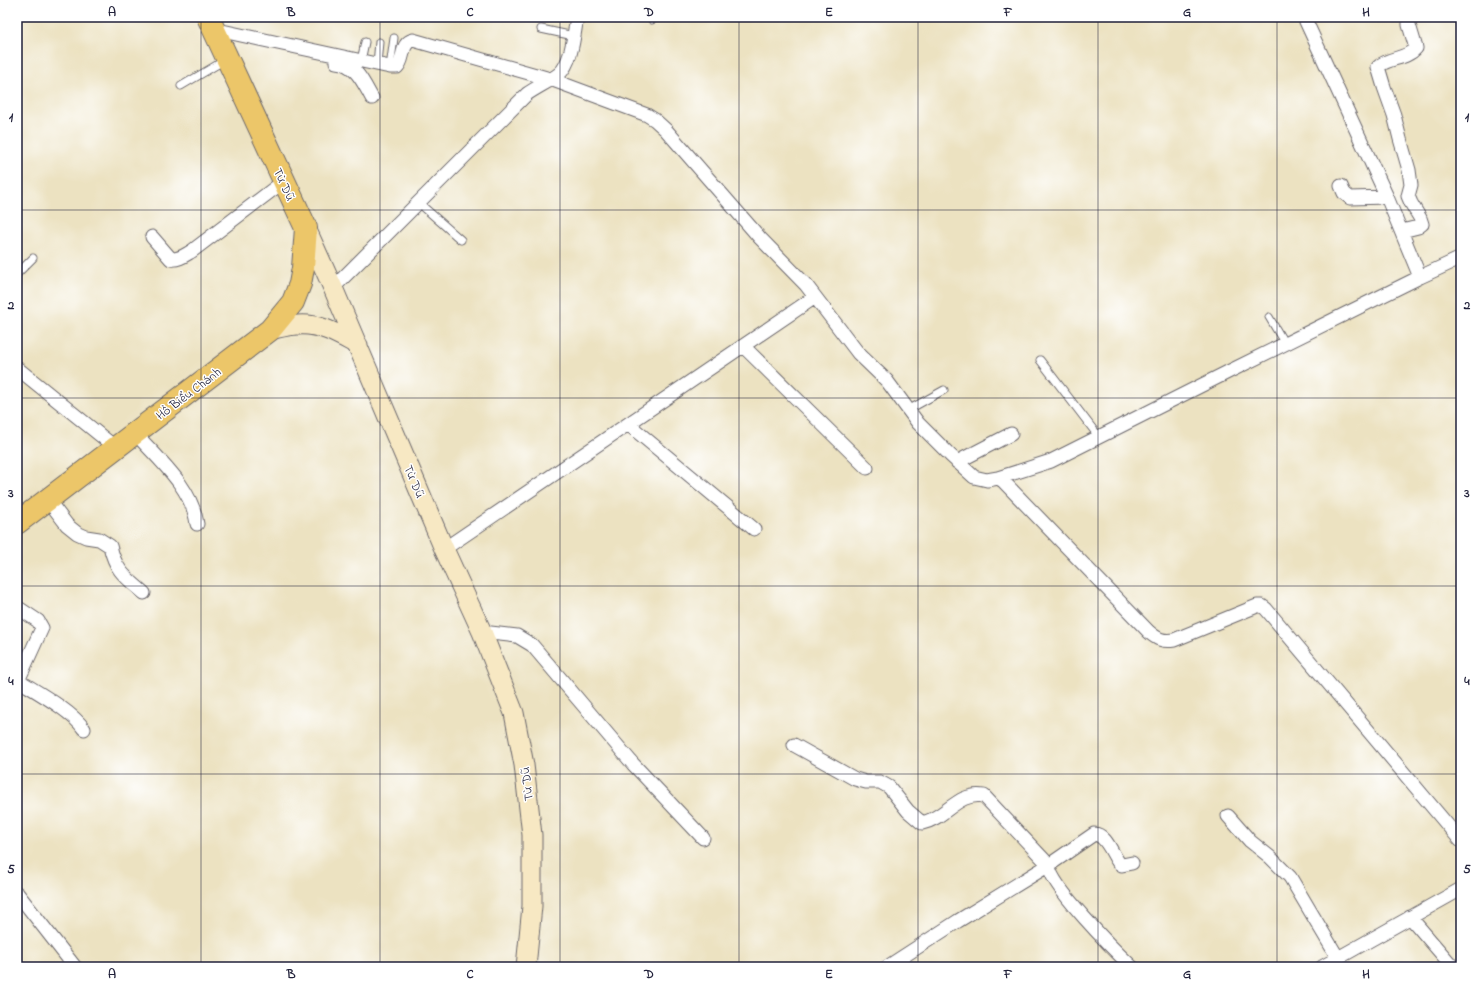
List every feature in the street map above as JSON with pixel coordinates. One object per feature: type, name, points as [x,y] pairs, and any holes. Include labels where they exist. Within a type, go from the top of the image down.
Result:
[{"type":"highway","name":"Từ Dũ","points":[[211,23],[306,228]]},
{"type":"highway","name":"Hồ Biểu Chánh","points":[[21,514],[48,500],[270,330],[293,302],[300,284],[303,268],[306,228]]},
{"type":"main road","name":"Từ Dũ","points":[[306,228],[358,345],[444,549],[482,632],[514,713],[524,765],[532,836],[532,906],[526,967]]},
{"type":"main road","points":[[270,330],[298,324],[319,327],[338,334],[358,345]]},
{"type":"street","points":[[333,288],[527,94],[559,74],[569,59],[577,17]]},
{"type":"street","points":[[1304,17],[1387,197],[1420,277]]},
{"type":"street","points":[[1402,231],[1418,227],[1422,224],[1408,196],[1412,185],[1409,170],[1394,115],[1378,67],[1382,64],[1405,56],[1413,52],[1416,48],[1409,26],[1409,17]]},
{"type":"street","points":[[211,23],[313,51],[390,67],[397,67],[400,64],[406,45],[409,41],[413,40],[550,79],[647,115],[666,130],[760,238],[806,285],[845,338],[887,381],[918,423],[974,477],[987,480],[1004,483],[1051,461],[1456,260]]},
{"type":"street","points":[[313,51],[317,60],[321,62],[339,62],[357,71],[372,98]]},
{"type":"street","points":[[152,237],[171,259],[175,260],[180,258],[192,251],[284,181]]},
{"type":"street","points":[[1341,186],[1344,193],[1350,198],[1387,197]]},
{"type":"street","points":[[444,549],[815,297]]},
{"type":"street","points":[[743,346],[867,468]]},
{"type":"street","points":[[17,368],[116,448]]},
{"type":"street","points":[[628,424],[754,529]]},
{"type":"street","points":[[135,433],[187,495],[195,512],[197,524]]},
{"type":"street","points":[[957,462],[1011,434]]},
{"type":"street","points":[[1004,483],[1149,632],[1158,639],[1166,641],[1174,640],[1257,606],[1262,606],[1266,609],[1461,841]]},
{"type":"street","points":[[48,500],[67,525],[77,533],[86,537],[99,539],[110,546],[113,559],[120,571],[144,593]]},
{"type":"street","points":[[17,607],[38,621],[42,628],[18,681],[68,713],[81,724],[84,729]]},
{"type":"street","points":[[482,632],[518,636],[532,645],[633,764],[703,838]]},
{"type":"street","points":[[794,746],[855,779],[866,782],[880,782],[889,787],[908,811],[922,823],[937,818],[960,800],[972,796],[984,796],[1049,865],[1052,875],[1098,934],[1132,967]]},
{"type":"street","points":[[1228,816],[1250,841],[1270,857],[1290,877],[1338,958]]},
{"type":"street","points":[[888,967],[958,921],[1049,865],[1094,834],[1104,837],[1119,863],[1132,863]]},
{"type":"street","points":[[1322,967],[1461,889]]},
{"type":"street","points":[[17,893],[75,967]]},
{"type":"street","points":[[1410,917],[1453,967]]},
{"type":"lane","points":[[540,29],[574,36]]},
{"type":"lane","points":[[390,67],[394,38]]},
{"type":"lane","points":[[361,61],[365,42]]},
{"type":"lane","points":[[377,64],[379,42]]},
{"type":"lane","points":[[181,86],[227,59]]},
{"type":"lane","points":[[419,202],[461,240]]},
{"type":"lane","points":[[17,274],[33,258]]},
{"type":"lane","points":[[1269,317],[1285,344]]},
{"type":"lane","points":[[1040,360],[1099,437]]},
{"type":"lane","points":[[908,410],[944,390]]}]
